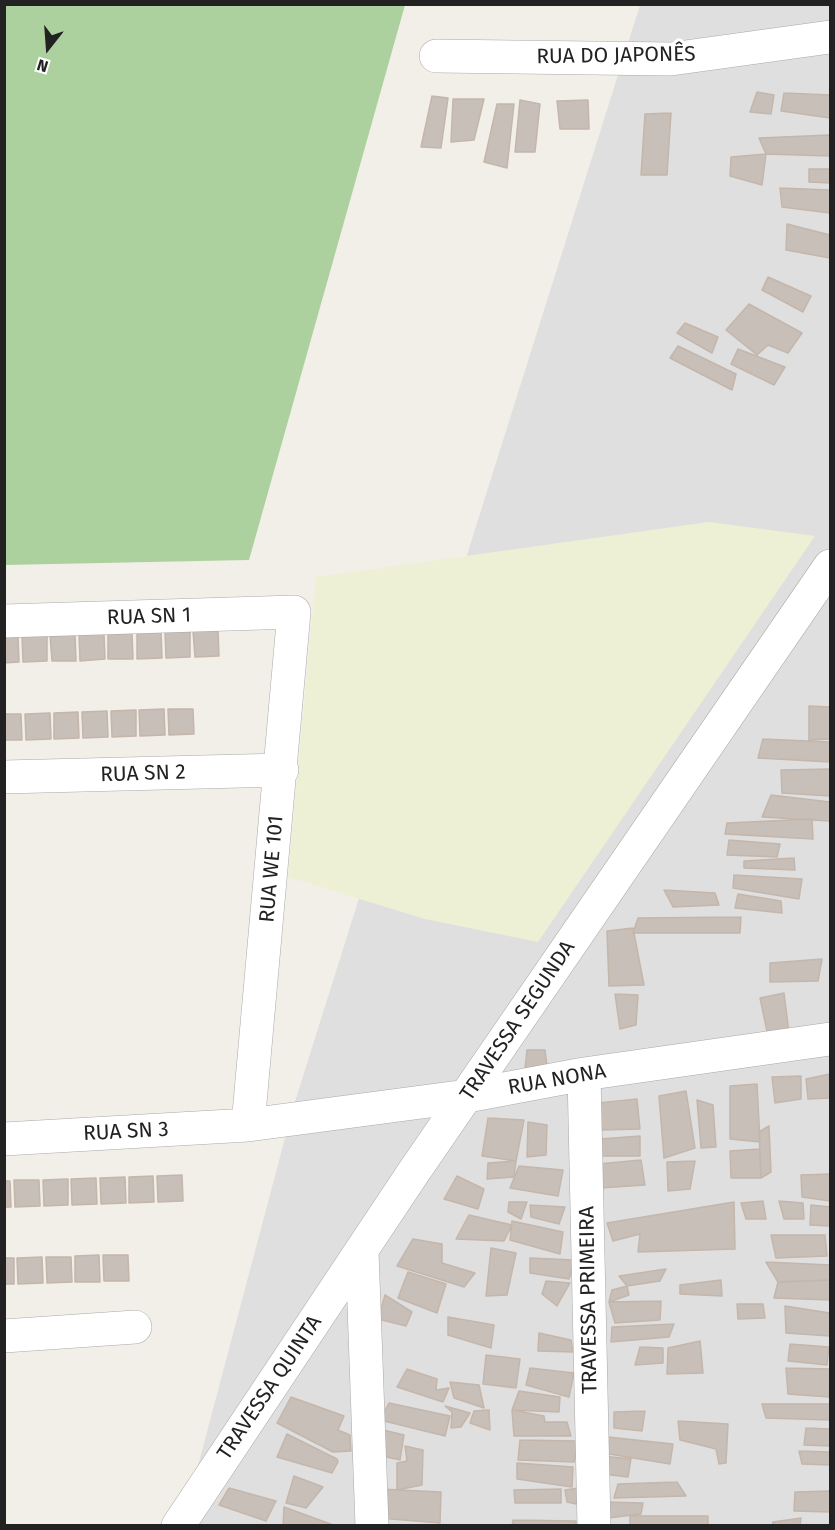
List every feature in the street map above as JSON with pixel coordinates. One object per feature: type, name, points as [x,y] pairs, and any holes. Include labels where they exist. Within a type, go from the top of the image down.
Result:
[{"type":"street","name":"RUA DO JAPONÊS","points":[[436,56],[671,59],[831,38]]},
{"type":"street","name":"TRAVESSA SEGUNDA","points":[[362,1251],[831,566]]},
{"type":"street","name":"RUA SN 1","points":[[4,621],[294,612]]},
{"type":"street","name":"RUA WE 101","points":[[248,1125],[282,770],[294,612]]},
{"type":"street","name":"RUA SN 2","points":[[4,777],[282,770]]},
{"type":"street","name":"RUA NONA","points":[[248,1125],[467,1096],[584,1074],[831,1039]]},
{"type":"street","name":"TRAVESSA PRIMEIRA","points":[[584,1074],[594,1526]]},
{"type":"street","name":"RUA SN 3","points":[[4,1139],[248,1125]]},
{"type":"street","name":"TRAVESSA QUINTA","points":[[178,1526],[362,1251]]},
{"type":"street","points":[[362,1251],[372,1526]]},
{"type":"street","points":[[4,1336],[135,1327]]},
{"type":"shaded area","points":[[640,5],[830,5],[830,1525],[182,1526],[293,1108]]},
{"type":"green space","points":[[4,5],[405,5],[249,560],[5,565]]},
{"type":"green space","points":[[709,522],[815,536],[538,942],[425,919],[288,877],[316,577]]},
{"type":"building","points":[[757,92],[774,95],[771,114],[750,112]]},
{"type":"building","points":[[784,93],[830,95],[830,118],[781,111]]},
{"type":"building","points":[[432,96],[448,98],[441,148],[421,147]]},
{"type":"building","points":[[453,99],[484,99],[474,140],[451,142]]},
{"type":"building","points":[[520,100],[540,104],[535,152],[515,152]]},
{"type":"building","points":[[588,100],[589,129],[560,129],[557,101]]},
{"type":"building","points":[[497,104],[514,104],[507,168],[484,162]]},
{"type":"building","points":[[671,113],[667,175],[641,175],[645,114]]},
{"type":"building","points":[[830,135],[830,156],[766,154],[759,138]]},
{"type":"building","points":[[766,154],[762,185],[730,176],[731,157]]},
{"type":"building","points":[[809,169],[830,169],[830,183],[809,182]]},
{"type":"building","points":[[780,188],[830,190],[830,213],[782,207]]},
{"type":"building","points":[[787,224],[830,235],[830,258],[786,250]]},
{"type":"building","points":[[768,277],[811,296],[803,312],[762,290]]},
{"type":"building","points":[[749,304],[802,333],[788,353],[768,345],[757,355],[726,330]]},
{"type":"building","points":[[685,323],[718,337],[712,353],[677,333]]},
{"type":"building","points":[[678,346],[736,374],[732,390],[670,358]]},
{"type":"building","points":[[738,349],[785,367],[774,385],[731,364]]},
{"type":"building","points":[[218,630],[219,656],[195,657],[193,631]]},
{"type":"building","points":[[190,631],[190,657],[166,658],[165,632]]},
{"type":"building","points":[[161,632],[162,658],[137,659],[137,633]]},
{"type":"building","points":[[132,633],[133,659],[108,659],[108,634]]},
{"type":"building","points":[[75,634],[76,661],[52,661],[50,635]]},
{"type":"building","points":[[79,634],[104,634],[105,659],[80,661]]},
{"type":"building","points":[[18,636],[19,662],[4,663],[4,637]]},
{"type":"building","points":[[22,636],[47,636],[47,661],[23,662]]},
{"type":"building","points":[[809,706],[830,707],[830,739],[809,740]]},
{"type":"building","points":[[164,709],[165,735],[140,736],[139,710]]},
{"type":"building","points":[[168,709],[193,709],[194,734],[169,735]]},
{"type":"building","points":[[136,710],[136,736],[112,737],[111,711]]},
{"type":"building","points":[[107,711],[108,737],[83,738],[82,712]]},
{"type":"building","points":[[78,712],[79,738],[54,739],[54,713]]},
{"type":"building","points":[[50,713],[51,739],[26,740],[25,714]]},
{"type":"building","points":[[4,714],[21,714],[22,740],[4,740]]},
{"type":"building","points":[[763,739],[830,742],[830,762],[758,758]]},
{"type":"building","points":[[830,769],[830,796],[782,793],[781,770]]},
{"type":"building","points":[[771,795],[830,802],[830,821],[762,817]]},
{"type":"building","points":[[812,819],[813,839],[725,834],[727,823]]},
{"type":"building","points":[[729,840],[780,844],[777,857],[727,855]]},
{"type":"building","points":[[794,858],[795,870],[744,868],[744,861]]},
{"type":"building","points":[[734,875],[802,879],[799,899],[733,888]]},
{"type":"building","points":[[664,890],[715,893],[719,905],[673,907]]},
{"type":"building","points":[[738,894],[781,901],[782,913],[735,908]]},
{"type":"building","points":[[741,917],[740,933],[633,933],[638,918]]},
{"type":"building","points":[[633,928],[644,985],[609,986],[607,931]]},
{"type":"building","points":[[822,959],[818,981],[770,982],[770,963]]},
{"type":"building","points":[[784,993],[790,1041],[769,1041],[760,998]]},
{"type":"building","points":[[615,994],[638,995],[636,1025],[620,1029]]},
{"type":"building","points":[[527,1050],[545,1050],[548,1074],[524,1078]]},
{"type":"building","points":[[830,1074],[830,1098],[808,1099],[806,1079]]},
{"type":"building","points":[[801,1076],[801,1099],[775,1103],[772,1077]]},
{"type":"building","points":[[757,1084],[760,1142],[730,1139],[730,1086]]},
{"type":"building","points":[[686,1091],[695,1148],[664,1158],[659,1096]]},
{"type":"building","points":[[637,1099],[640,1129],[601,1130],[598,1103]]},
{"type":"building","points":[[697,1100],[713,1105],[716,1147],[701,1148]]},
{"type":"building","points":[[488,1118],[524,1120],[516,1161],[482,1156]]},
{"type":"building","points":[[528,1122],[547,1125],[546,1155],[527,1157]]},
{"type":"building","points":[[769,1126],[771,1172],[761,1178],[759,1132]]},
{"type":"building","points":[[640,1136],[640,1156],[601,1156],[600,1139]]},
{"type":"building","points":[[760,1149],[761,1178],[731,1178],[730,1151]]},
{"type":"building","points":[[641,1160],[645,1185],[600,1188],[598,1164]]},
{"type":"building","points":[[516,1161],[514,1177],[487,1179],[488,1163]]},
{"type":"building","points":[[695,1161],[690,1189],[668,1191],[667,1162]]},
{"type":"building","points":[[519,1166],[563,1170],[558,1196],[510,1188]]},
{"type":"building","points":[[830,1174],[830,1201],[802,1197],[801,1175]]},
{"type":"building","points":[[182,1175],[183,1201],[158,1202],[157,1176]]},
{"type":"building","points":[[153,1176],[154,1202],[129,1203],[129,1177]]},
{"type":"building","points":[[457,1176],[484,1189],[478,1209],[444,1199]]},
{"type":"building","points":[[125,1177],[126,1203],[101,1204],[100,1178]]},
{"type":"building","points":[[96,1178],[97,1204],[72,1205],[71,1179]]},
{"type":"building","points":[[68,1179],[68,1205],[44,1206],[43,1180]]},
{"type":"building","points":[[14,1180],[39,1180],[40,1206],[15,1207]]},
{"type":"building","points":[[4,1181],[10,1181],[11,1207],[4,1207]]},
{"type":"building","points":[[763,1201],[766,1219],[746,1219],[741,1203]]},
{"type":"building","points":[[779,1201],[803,1203],[804,1219],[784,1219]]},
{"type":"building","points":[[509,1202],[527,1202],[521,1219],[508,1212]]},
{"type":"building","points":[[734,1202],[735,1249],[638,1252],[640,1234],[613,1241],[607,1223]]},
{"type":"building","points":[[530,1205],[565,1207],[559,1224],[531,1217]]},
{"type":"building","points":[[811,1205],[830,1207],[830,1226],[810,1225]]},
{"type":"building","points":[[469,1215],[512,1225],[504,1241],[456,1239]]},
{"type":"building","points":[[512,1221],[563,1232],[560,1254],[510,1240]]},
{"type":"building","points":[[771,1235],[825,1235],[827,1256],[776,1258]]},
{"type":"building","points":[[413,1239],[442,1244],[442,1263],[475,1273],[464,1287],[397,1266]]},
{"type":"building","points":[[491,1248],[516,1253],[507,1295],[486,1296]]},
{"type":"building","points":[[99,1255],[100,1282],[75,1282],[75,1256]]},
{"type":"building","points":[[103,1255],[128,1255],[129,1281],[104,1281]]},
{"type":"building","points":[[42,1257],[43,1283],[18,1284],[17,1258]]},
{"type":"building","points":[[46,1257],[71,1257],[72,1282],[47,1283]]},
{"type":"building","points":[[4,1258],[14,1258],[14,1284],[4,1284]]},
{"type":"building","points":[[530,1258],[575,1260],[569,1279],[530,1273]]},
{"type":"building","points":[[766,1262],[830,1265],[830,1280],[778,1282]]},
{"type":"building","points":[[666,1269],[660,1281],[627,1286],[619,1276]]},
{"type":"building","points":[[408,1272],[446,1284],[437,1313],[398,1298]]},
{"type":"building","points":[[721,1280],[722,1296],[680,1294],[680,1285]]},
{"type":"building","points":[[830,1280],[830,1300],[774,1298],[778,1282]]},
{"type":"building","points":[[546,1281],[570,1283],[557,1306],[542,1294]]},
{"type":"building","points":[[627,1286],[629,1295],[609,1302],[612,1290]]},
{"type":"building","points":[[385,1295],[412,1312],[406,1326],[378,1319]]},
{"type":"building","points":[[661,1301],[660,1320],[615,1323],[609,1302]]},
{"type":"building","points":[[737,1304],[763,1304],[765,1318],[738,1319]]},
{"type":"building","points":[[785,1306],[830,1313],[830,1336],[786,1333]]},
{"type":"building","points":[[448,1317],[494,1325],[491,1348],[448,1335]]},
{"type":"building","points":[[674,1324],[669,1337],[611,1342],[612,1327]]},
{"type":"building","points":[[539,1333],[571,1340],[573,1352],[538,1351]]},
{"type":"building","points":[[700,1341],[703,1373],[667,1374],[668,1348]]},
{"type":"building","points":[[790,1344],[829,1347],[827,1365],[788,1361]]},
{"type":"building","points":[[640,1347],[663,1348],[663,1363],[635,1365]]},
{"type":"building","points":[[486,1355],[520,1359],[516,1388],[483,1384]]},
{"type":"building","points":[[530,1368],[574,1373],[569,1397],[526,1385]]},
{"type":"building","points":[[786,1368],[830,1369],[829,1397],[788,1394]]},
{"type":"building","points":[[407,1369],[437,1379],[436,1390],[449,1388],[443,1402],[397,1387]]},
{"type":"building","points":[[450,1382],[479,1385],[484,1408],[454,1398]]},
{"type":"building","points":[[519,1391],[560,1397],[559,1412],[512,1410]]},
{"type":"building","points":[[291,1397],[344,1416],[338,1430],[350,1435],[351,1451],[333,1452],[277,1423]]},
{"type":"building","points":[[389,1403],[450,1416],[445,1436],[380,1420]]},
{"type":"building","points":[[762,1404],[830,1404],[830,1420],[766,1418]]},
{"type":"building","points":[[445,1406],[470,1413],[461,1427],[451,1428],[452,1412]]},
{"type":"building","points":[[489,1410],[490,1430],[470,1423],[474,1411]]},
{"type":"building","points":[[512,1410],[544,1416],[545,1422],[567,1422],[571,1436],[514,1436]]},
{"type":"building","points":[[645,1411],[642,1431],[614,1428],[614,1412]]},
{"type":"building","points":[[678,1421],[728,1424],[726,1463],[719,1464],[716,1449],[680,1440]]},
{"type":"building","points":[[806,1428],[830,1429],[830,1446],[804,1445]]},
{"type":"building","points":[[379,1429],[404,1435],[400,1460],[378,1455]]},
{"type":"building","points":[[287,1434],[337,1459],[338,1462],[332,1473],[277,1457]]},
{"type":"building","points":[[608,1437],[673,1444],[670,1464],[603,1453]]},
{"type":"building","points":[[520,1440],[578,1441],[574,1462],[518,1460]]},
{"type":"building","points":[[405,1446],[423,1450],[422,1485],[397,1490],[397,1463],[407,1461]]},
{"type":"building","points":[[799,1451],[830,1452],[830,1465],[802,1464]]},
{"type":"building","points":[[602,1456],[631,1459],[628,1477],[602,1474]]},
{"type":"building","points":[[517,1463],[573,1467],[572,1487],[517,1479]]},
{"type":"building","points":[[294,1476],[323,1487],[306,1508],[286,1503]]},
{"type":"building","points":[[677,1482],[686,1496],[614,1498],[618,1484]]},
{"type":"building","points":[[229,1488],[276,1501],[266,1521],[219,1505]]},
{"type":"building","points":[[579,1488],[576,1504],[567,1502],[565,1490]]},
{"type":"building","points":[[380,1489],[441,1492],[440,1523],[379,1518]]},
{"type":"building","points":[[561,1489],[561,1503],[515,1503],[514,1490]]},
{"type":"building","points":[[830,1491],[830,1512],[794,1511],[795,1492]]},
{"type":"building","points":[[607,1502],[643,1503],[641,1514],[608,1518]]},
{"type":"building","points":[[284,1507],[336,1526],[283,1526]]},
{"type":"building","points":[[630,1516],[708,1516],[708,1526],[630,1526]]},
{"type":"building","points":[[801,1518],[800,1526],[772,1526],[773,1522]]},
{"type":"building","points":[[513,1520],[576,1521],[576,1526],[512,1526]]}]
